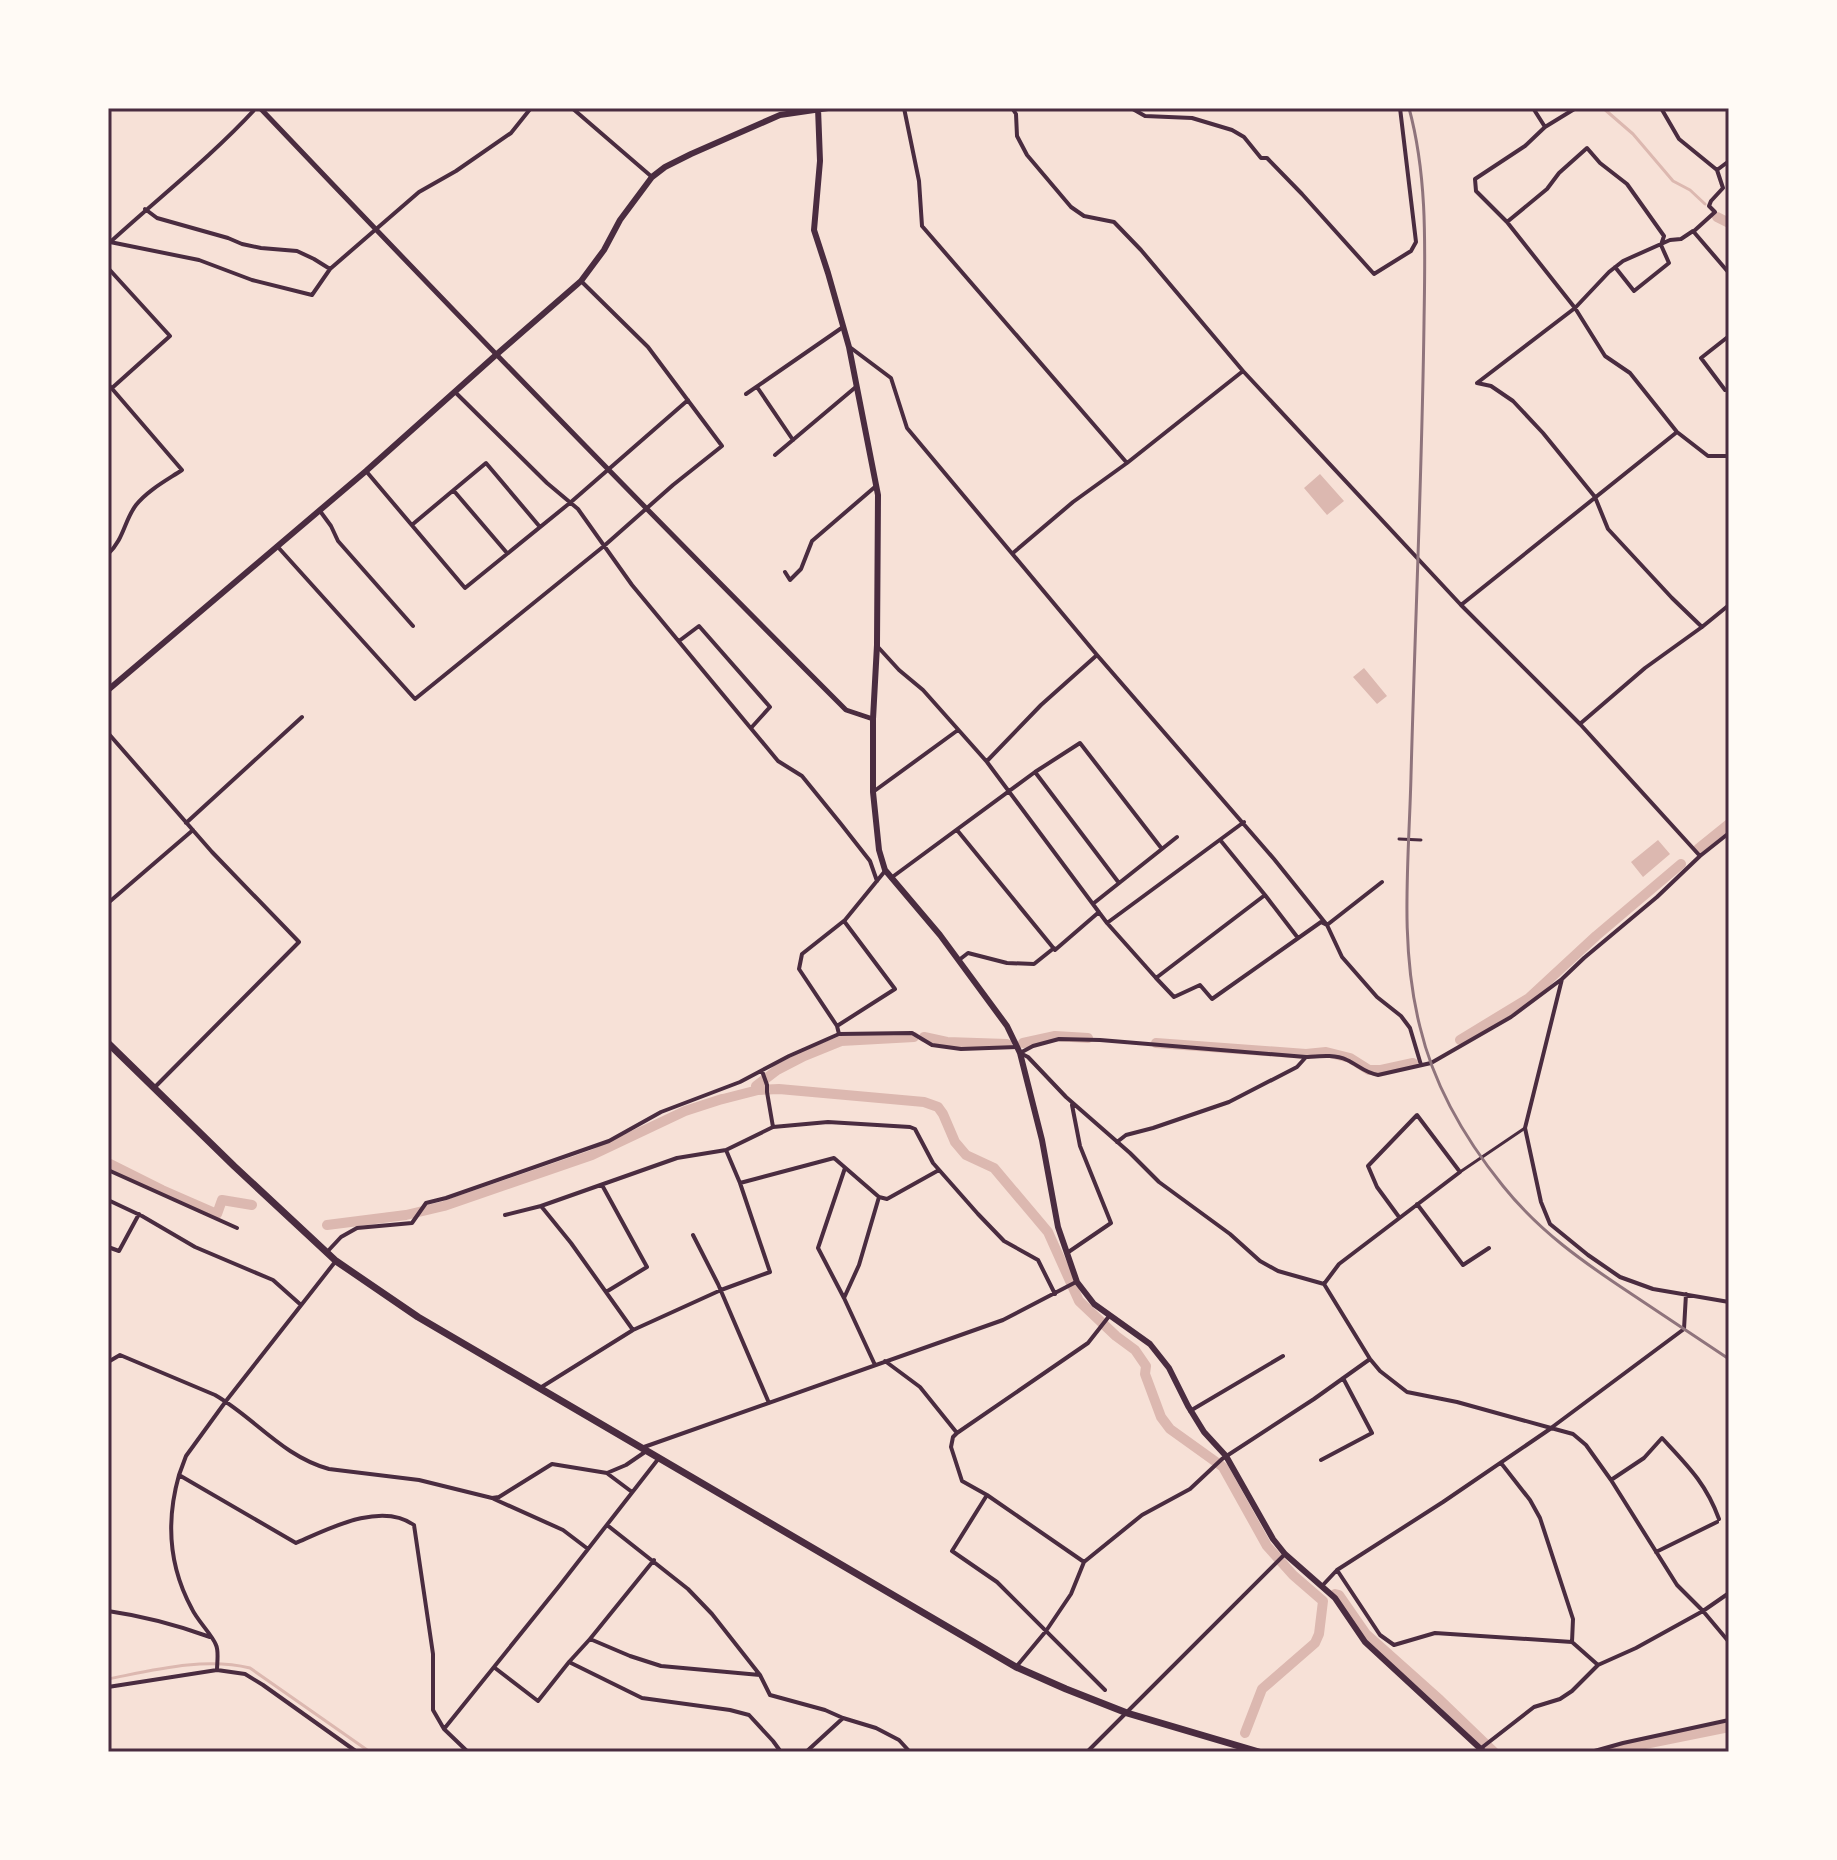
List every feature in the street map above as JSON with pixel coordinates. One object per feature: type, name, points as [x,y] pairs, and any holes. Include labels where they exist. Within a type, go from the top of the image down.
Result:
[{"type":"highway","points":[[108,1043],[336,1261],[418,1317],[1016,1667],[1127,1713],[1259,1752]]},
{"type":"main road","points":[[108,690],[320,511],[581,281],[652,177],[691,154],[780,115],[828,108]]},
{"type":"main road","points":[[818,109],[820,161],[814,230],[849,347],[878,495],[873,792],[879,850],[885,870],[940,935],[1007,1026],[1018,1050],[1042,1140],[1058,1227],[1076,1282],[1108,1318],[1150,1344],[1169,1368],[1190,1411],[1224,1457],[1284,1556],[1335,1598],[1365,1642],[1482,1749]]},
{"type":"street","points":[[109,242],[258,108],[846,710],[873,719]]},
{"type":"street","points":[[109,242],[199,260],[252,280],[312,295],[330,269],[375,229],[419,192],[511,133],[531,108]]},
{"type":"street","points":[[572,108],[652,177]]},
{"type":"street","points":[[904,108],[919,181],[922,226],[1127,463]]},
{"type":"street","points":[[1012,108],[1016,114],[1017,136],[1027,155],[1071,207],[1084,216],[1114,222],[1243,371],[1461,605],[1580,724],[1700,856]]},
{"type":"street","points":[[1131,108],[1145,116],[1192,118],[1232,130],[1244,137],[1261,158],[1267,158],[1302,194],[1374,274],[1411,251],[1416,242],[1400,108]]},
{"type":"street","points":[[1533,108],[1545,127]]},
{"type":"street","points":[[1576,108],[1475,179],[1476,191],[1507,222],[1575,308],[1605,356],[1630,373],[1677,432],[1708,456],[1729,456]]},
{"type":"street","points":[[1661,108],[1679,139],[1717,170],[1723,188],[1709,206],[1715,212],[1681,239],[1670,240],[1623,261],[1575,308],[1477,383],[1491,386],[1513,401],[1543,433],[1595,497],[1608,529],[1702,627]]},
{"type":"street","points":[[1507,222],[1547,189],[1559,173],[1587,148],[1600,163],[1627,184],[1664,236],[1661,245],[1669,263],[1634,291],[1615,267]]},
{"type":"street","points":[[1717,170],[1729,161]]},
{"type":"street","points":[[145,209],[157,218],[242,244],[297,251],[330,269]]},
{"type":"street","points":[[1693,231],[1729,273]]},
{"type":"street","points":[[108,268],[170,336],[110,386],[182,470],[147,494],[135,507],[120,541],[108,554]]},
{"type":"street","points":[[277,546],[415,699],[722,446],[648,347],[581,281]]},
{"type":"street","points":[[746,394],[843,327]]},
{"type":"street","points":[[1725,390],[1701,358],[1729,336]]},
{"type":"street","points":[[849,347],[891,378],[907,428],[1097,655],[1244,822],[1327,925],[1342,957],[1377,997],[1401,1016],[1410,1028],[1421,1065]]},
{"type":"street","points":[[1013,553],[1073,502],[1243,371]]},
{"type":"street","points":[[775,455],[857,386]]},
{"type":"street","points":[[757,387],[793,440]]},
{"type":"street","points":[[455,392],[547,483],[571,502],[632,585],[778,761],[802,776],[870,861],[877,881]]},
{"type":"street","points":[[366,471],[465,588],[571,502],[688,400]]},
{"type":"street","points":[[1461,605],[1677,432]]},
{"type":"street","points":[[413,524],[486,463],[540,527]]},
{"type":"street","points":[[785,572],[790,580],[801,569],[812,541],[876,486]]},
{"type":"street","points":[[454,491],[507,554]]},
{"type":"street","points":[[320,511],[338,541],[413,626]]},
{"type":"street","points":[[1580,724],[1645,668],[1729,605]]},
{"type":"street","points":[[679,641],[699,626],[770,707],[751,728]]},
{"type":"street","points":[[877,645],[899,670],[923,690],[987,762],[1107,923],[1174,997],[1200,985],[1212,999],[1321,922],[1327,925]]},
{"type":"street","points":[[987,762],[1041,705],[1097,655]]},
{"type":"street","points":[[186,823],[302,717]]},
{"type":"street","points":[[873,792],[958,730]]},
{"type":"street","points":[[108,733],[249,892],[299,942],[153,1088]]},
{"type":"street","points":[[891,878],[1035,772],[1080,743],[1162,849]]},
{"type":"street","points":[[1035,772],[1119,883]]},
{"type":"street","points":[[1107,923],[1244,822]]},
{"type":"street","points":[[108,903],[193,830]]},
{"type":"street","points":[[957,830],[1054,948]]},
{"type":"street","points":[[327,1252],[341,1237],[357,1228],[412,1223],[426,1203],[597,1146],[661,1112],[740,1082],[839,1034],[912,1033],[932,1045],[961,1049],[1018,1050],[1059,1039],[1306,1057],[1331,1056],[1345,1059],[1369,1074],[1378,1075],[1431,1063],[1511,1017],[1562,979],[1729,833]]},
{"type":"street","points":[[1094,903],[1177,837]]},
{"type":"street","points":[[1399,839],[1421,840]]},
{"type":"street","points":[[1221,840],[1298,938]]},
{"type":"street","points":[[839,1034],[837,1026],[799,969],[802,954],[844,921],[885,870]]},
{"type":"street","points":[[1327,925],[1382,882]]},
{"type":"street","points":[[1156,978],[1265,895]]},
{"type":"street","points":[[959,960],[968,953],[1007,963],[1034,964],[1100,912]]},
{"type":"street","points":[[837,1026],[895,989],[844,921]]},
{"type":"street","points":[[1562,979],[1525,1128],[1541,1202],[1550,1224],[1620,1277],[1653,1289],[1729,1302]]},
{"type":"street","points":[[1018,1050],[1159,1182],[1230,1234],[1260,1261],[1278,1271],[1324,1284],[1370,1359],[1407,1392],[1457,1402],[1573,1434],[1586,1445],[1611,1480],[1677,1585],[1729,1642]]},
{"type":"street","points":[[1117,1142],[1126,1135],[1229,1102],[1297,1067],[1306,1057]]},
{"type":"street","points":[[762,1071],[773,1127]]},
{"type":"street","points":[[1067,1253],[1111,1223],[1080,1146],[1072,1102]]},
{"type":"street","points":[[1399,1217],[1377,1187],[1368,1166],[1417,1115],[1460,1172]]},
{"type":"street","points":[[505,1215],[541,1206],[677,1158],[726,1150],[773,1127],[828,1122],[910,1127],[915,1129],[933,1163],[1004,1241],[1038,1260],[1055,1294]]},
{"type":"street","points":[[1324,1284],[1339,1264],[1399,1217],[1525,1128]]},
{"type":"street","points":[[540,1388],[633,1330],[721,1290],[770,1272],[726,1150]]},
{"type":"street","points":[[740,1183],[834,1158],[879,1197],[887,1199],[939,1170]]},
{"type":"street","points":[[845,1168],[818,1248],[875,1365]]},
{"type":"street","points":[[108,1170],[237,1228]]},
{"type":"street","points":[[602,1185],[647,1267],[606,1293]]},
{"type":"street","points":[[844,1298],[859,1265],[879,1197]]},
{"type":"street","points":[[108,1200],[139,1214],[195,1247],[273,1280],[301,1305]]},
{"type":"street","points":[[1417,1204],[1463,1265],[1489,1248]]},
{"type":"street","points":[[541,1206],[633,1330]]},
{"type":"street","points":[[108,1247],[119,1251],[139,1214]]},
{"type":"street","points":[[693,1235],[721,1290],[769,1403]]},
{"type":"street","points":[[217,1668],[216,1644],[183,1592],[174,1564],[170,1533],[179,1475],[186,1456],[226,1401],[336,1261]]},
{"type":"street","points":[[607,1473],[626,1465],[644,1449],[1003,1320],[1076,1282]]},
{"type":"street","points":[[1322,1586],[1337,1570],[1501,1463],[1684,1329],[1686,1294]]},
{"type":"street","points":[[1084,1562],[962,1481],[951,1447],[957,1433],[1088,1343],[1108,1318]]},
{"type":"street","points":[[108,1362],[120,1355],[215,1395],[284,1447],[318,1466],[419,1480],[492,1498],[563,1530],[588,1549]]},
{"type":"street","points":[[1190,1411],[1283,1356]]},
{"type":"street","points":[[1016,1667],[1071,1594],[1084,1562],[1142,1515],[1190,1489],[1204,1478],[1214,1464],[1370,1359]]},
{"type":"street","points":[[885,1361],[920,1387],[957,1433]]},
{"type":"street","points":[[1321,1460],[1372,1433],[1343,1378]]},
{"type":"street","points":[[1611,1480],[1644,1458],[1662,1438],[1698,1477],[1711,1498],[1718,1520],[1656,1552]]},
{"type":"street","points":[[444,1729],[659,1458]]},
{"type":"street","points":[[1501,1463],[1540,1518],[1573,1619],[1572,1642]]},
{"type":"street","points":[[492,1498],[499,1497],[552,1464],[607,1473],[632,1492]]},
{"type":"street","points":[[179,1475],[296,1543],[347,1521],[386,1516],[407,1519],[414,1525],[433,1654],[433,1710],[444,1729],[468,1752]]},
{"type":"street","points":[[987,1495],[952,1551],[997,1582],[1105,1690]]},
{"type":"street","points":[[607,1525],[654,1560],[712,1614],[760,1675],[770,1695],[876,1728],[899,1740],[910,1752]]},
{"type":"street","points":[[1087,1752],[1284,1556]]},
{"type":"street","points":[[494,1668],[538,1701],[654,1560]]},
{"type":"street","points":[[1337,1570],[1380,1635],[1394,1645],[1435,1633],[1572,1642],[1598,1665]]},
{"type":"street","points":[[1482,1749],[1534,1707],[1560,1699],[1572,1691],[1598,1665],[1636,1648],[1729,1593]]},
{"type":"street","points":[[108,1611],[210,1637]]},
{"type":"street","points":[[590,1639],[661,1666],[760,1675]]},
{"type":"street","points":[[569,1662],[642,1698],[749,1715],[781,1752]]},
{"type":"street","points":[[108,1687],[217,1668],[245,1674],[357,1752]]},
{"type":"street","points":[[806,1752],[843,1718]]},
{"type":"street","points":[[1591,1752],[1729,1720]]},
{"type":"shaded area","points":[[1320,474],[1344,501],[1327,515],[1304,488]]},
{"type":"shaded area","points":[[1364,668],[1387,696],[1377,704],[1353,677]]},
{"type":"shaded area","points":[[1658,840],[1670,854],[1643,877],[1631,862]]},
{"type":"waterway","points":[[1603,108],[1633,134],[1673,181],[1690,190],[1705,204]]},
{"type":"waterway","points":[[1717,217],[1729,223]]},
{"type":"waterway","points":[[1698,849],[1729,824]]},
{"type":"waterway","points":[[1460,1040],[1529,998],[1681,864]]},
{"type":"waterway","points":[[1023,1043],[1055,1036],[1088,1038]]},
{"type":"waterway","points":[[756,1086],[777,1070],[841,1041],[914,1037]]},
{"type":"waterway","points":[[924,1037],[947,1042],[1007,1044]]},
{"type":"waterway","points":[[1156,1043],[1306,1054],[1326,1052],[1350,1058],[1369,1070],[1413,1063]]},
{"type":"waterway","points":[[719,1100],[758,1090],[779,1089],[924,1102],[938,1107],[955,1142],[966,1155],[994,1168],[1048,1232],[1079,1301],[1135,1350],[1146,1366],[1145,1374],[1161,1417],[1170,1429],[1223,1467],[1267,1546],[1293,1575],[1323,1601]]},
{"type":"waterway","points":[[327,1225],[406,1215],[444,1206],[592,1155],[685,1111],[722,1099]]},
{"type":"waterway","points":[[108,1163],[217,1214],[222,1200],[252,1205]]},
{"type":"waterway","points":[[1335,1594],[1339,1595],[1366,1634],[1494,1752]]},
{"type":"waterway","points":[[1245,1733],[1262,1689],[1315,1643],[1323,1601]]},
{"type":"waterway","points":[[108,1679],[197,1664],[250,1668],[370,1752]]},
{"type":"waterway","points":[[1605,1752],[1729,1727]]},
{"type":"railway","points":[[1409,108],[1420,161],[1425,242],[1407,902],[1409,965],[1420,1027],[1452,1111],[1476,1150],[1517,1202],[1579,1257],[1729,1359]]}]
